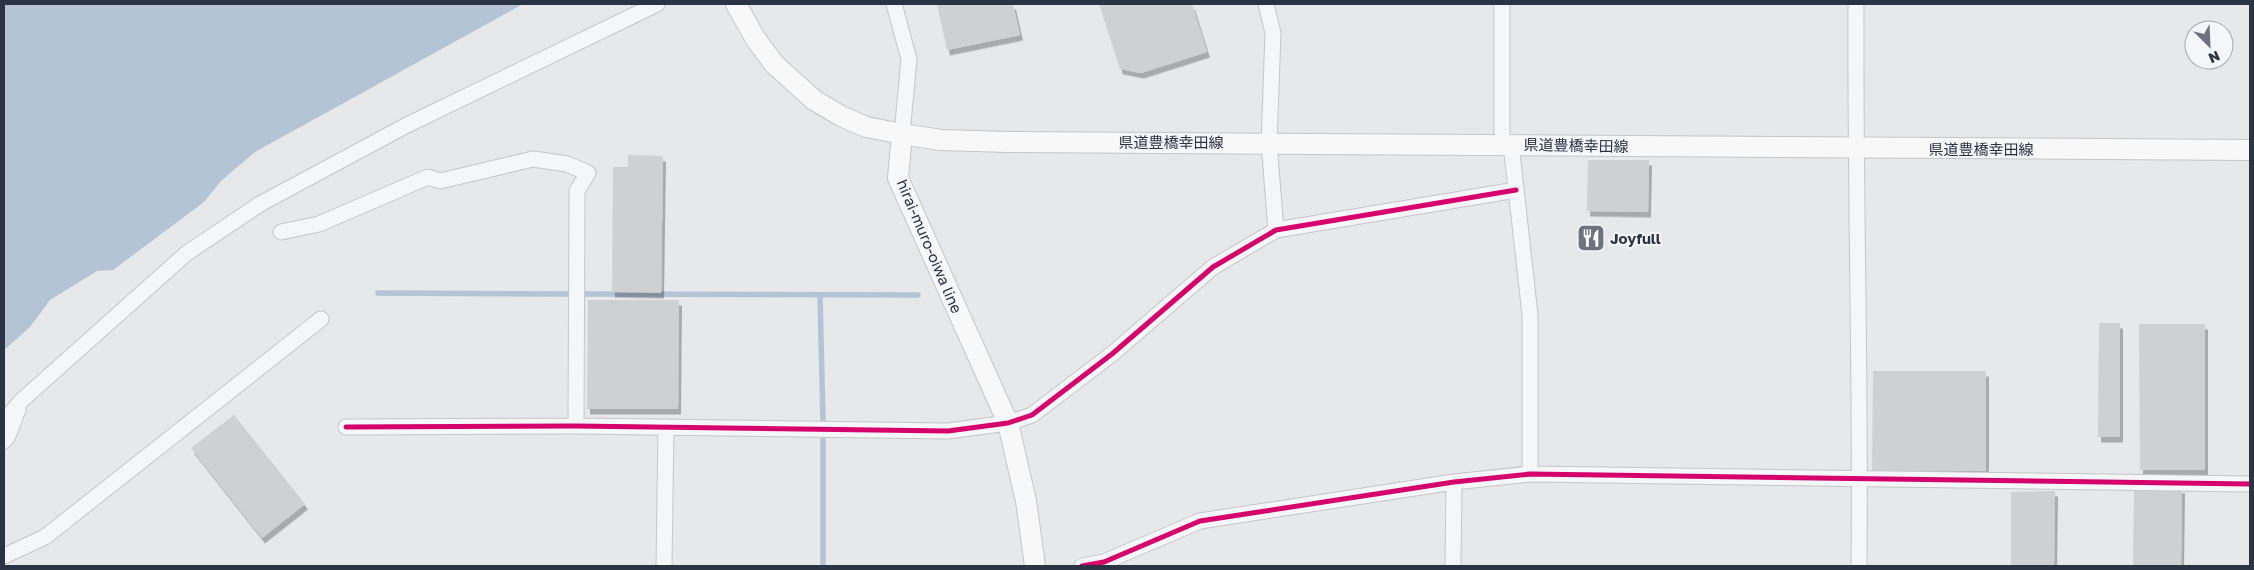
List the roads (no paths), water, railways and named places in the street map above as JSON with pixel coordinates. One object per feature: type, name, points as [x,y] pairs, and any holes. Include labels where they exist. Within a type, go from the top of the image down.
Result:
[{"type":"main road","points":[[736,4],[754,38],[774,64],[814,100],[866,128],[902,134]]},
{"type":"main road","name":"県道豊橋幸田線","points":[[902,134],[941,140],[1008,142],[1507,144],[1855,149],[2250,150]]},
{"type":"main road","name":"hirai-muro-oiwa line","points":[[902,134],[898,178],[1008,423],[1026,501],[1035,566]]},
{"type":"street","points":[[4,421],[21,401],[187,253],[260,204],[408,125],[657,4]]},
{"type":"street","points":[[894,4],[909,60],[902,134]]},
{"type":"street","points":[[1266,4],[1273,33],[1270,143],[1276,230]]},
{"type":"street","points":[[1502,4],[1507,144],[1516,190],[1530,315],[1530,474]]},
{"type":"street","points":[[1856,4],[1855,149],[1860,480],[1859,566]]},
{"type":"street","points":[[281,232],[319,224],[428,177],[440,181],[533,159],[567,164],[588,173],[577,191],[576,426]]},
{"type":"street","points":[[346,427],[576,426],[948,431],[1008,423],[1032,415],[1112,354],[1213,267],[1276,230],[1516,190]]},
{"type":"street","points":[[4,556],[45,537],[321,319]]},
{"type":"street","points":[[4,441],[8,436],[21,401]]},
{"type":"street","points":[[664,566],[666,427]]},
{"type":"street","points":[[1082,566],[1104,562],[1200,521],[1454,482],[1530,474],[2250,484]]},
{"type":"street","points":[[1453,566],[1454,482]]},
{"type":"water","points":[[4,4],[523,4],[255,152],[221,181],[204,202],[113,270],[97,271],[50,300],[30,327],[4,350]]},
{"type":"waterway","points":[[378,293],[568,294]]},
{"type":"waterway","points":[[582,294],[918,295]]},
{"type":"waterway","points":[[820,295],[823,421]]},
{"type":"waterway","points":[[823,440],[823,566]]},
{"type":"place","name":"Joyfull","points":[[1591,238]]}]
